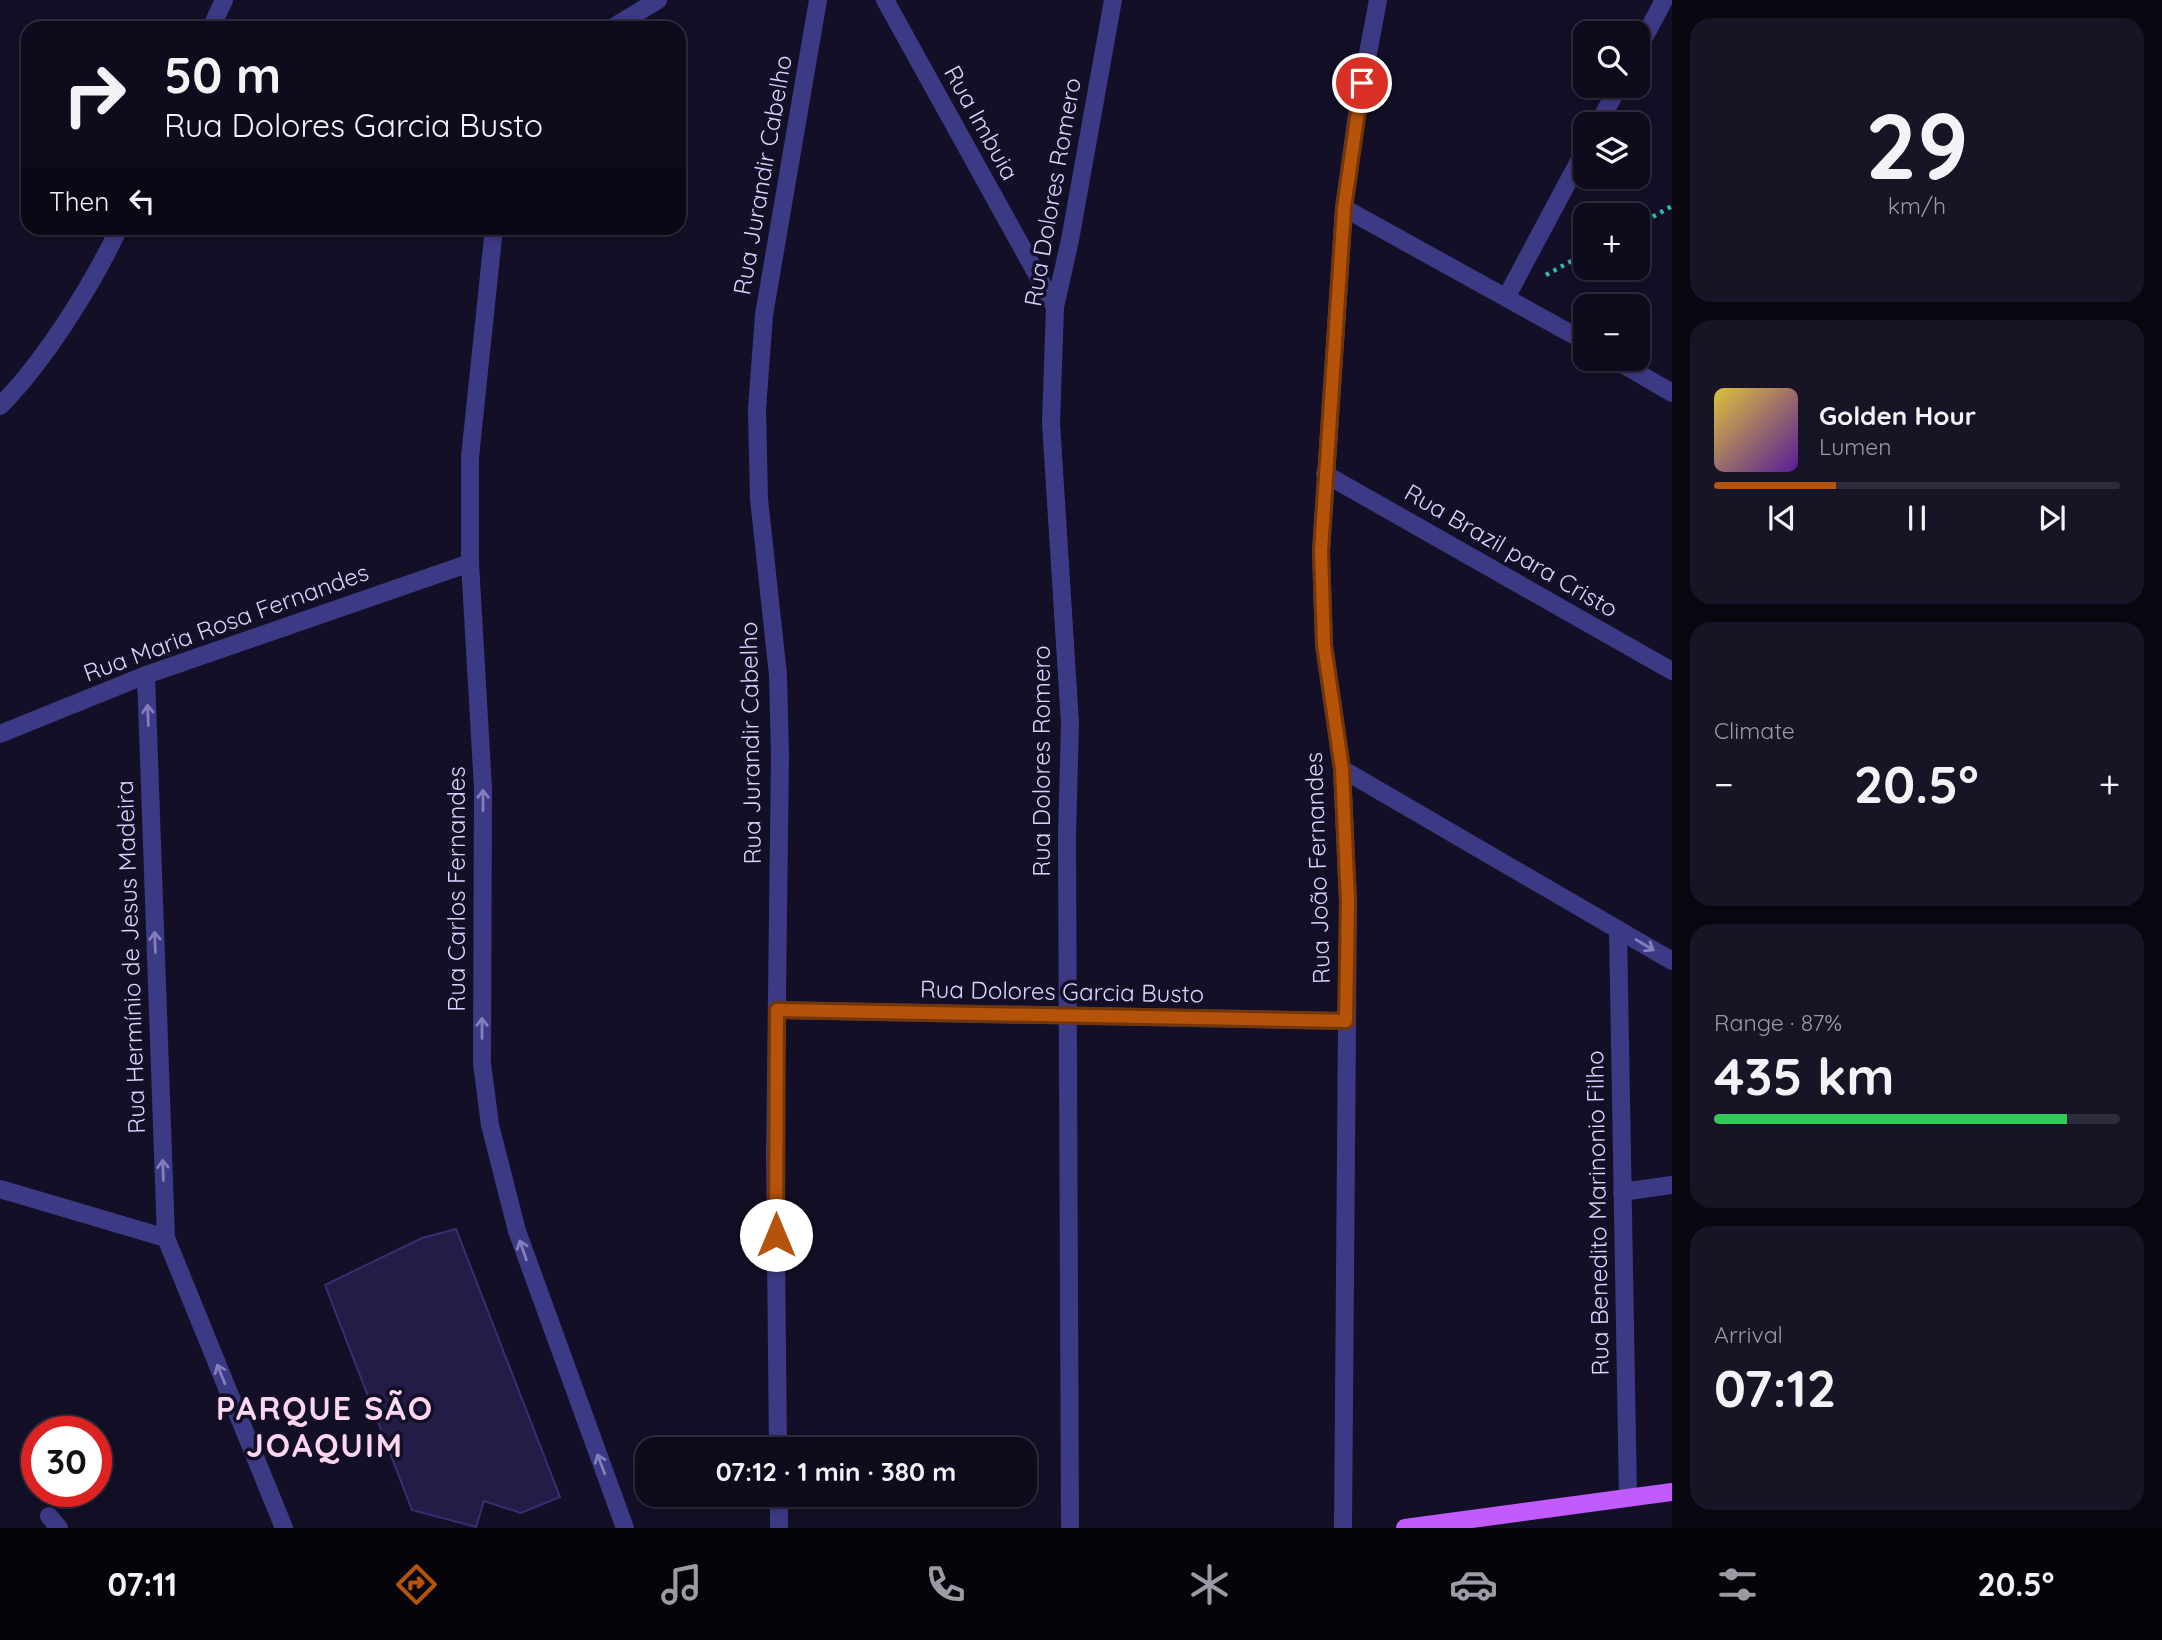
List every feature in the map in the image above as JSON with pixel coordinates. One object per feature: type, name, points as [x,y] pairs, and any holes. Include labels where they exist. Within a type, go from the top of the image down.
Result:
[{"type":"main road","points":[[1405,1528],[1438,1526],[1672,1492]]},
{"type":"street","points":[[214,21],[224,0]]},
{"type":"street","points":[[624,21],[658,0]]},
{"type":"street","name":"Rua Jurandir Cabelho","points":[[778,1437],[778,675],[759,499],[757,409],[764,315],[818,0]]},
{"type":"street","name":"Rua Imbuia","points":[[885,0],[1055,307]]},
{"type":"street","name":"Rua Dolores Romero","points":[[1070,1528],[1070,1017],[1067,836],[1070,723],[1051,423],[1055,307],[1070,240],[1113,0]]},
{"type":"street","name":"Rua João Fernandes","points":[[1343,1528],[1348,901],[1342,769],[1324,645],[1321,551],[1344,208],[1358,107],[1378,0]]},
{"type":"street","points":[[1650,26],[1664,0]]},
{"type":"street","points":[[1507,296],[1573,172]]},
{"type":"street","points":[[1344,208],[1573,334]]},
{"type":"street","points":[[0,406],[21,385],[69,314],[115,235]]},
{"type":"street","name":"Rua Carlos Fernandes","points":[[493,235],[470,457],[470,563],[483,788],[482,1063],[490,1125],[521,1244],[625,1528]]},
{"type":"street","points":[[1634,371],[1672,393]]},
{"type":"street","name":"Rua Brazil para Cristo","points":[[1325,474],[1672,671]]},
{"type":"street","name":"Rua Maria Rosa Fernandes","points":[[0,734],[146,674],[470,563]]},
{"type":"street","name":"Rua Hermínio de Jesus Madeira","points":[[146,674],[166,1238]]},
{"type":"street","points":[[1342,769],[1672,961]]},
{"type":"street","name":"Rua Benedito Marinonio Filho","points":[[1618,929],[1628,1497]]},
{"type":"street","name":"Rua Dolores Garcia Busto","points":[[777,1010],[1346,1021]]},
{"type":"street","points":[[1622,1192],[1672,1185]]},
{"type":"street","points":[[0,1189],[166,1238],[284,1528]]},
{"type":"street","points":[[779,1507],[779,1528]]},
{"type":"path","points":[[1650,218],[1672,206]]},
{"type":"building","points":[[456,1229],[560,1497],[521,1513],[484,1501],[476,1527],[412,1510],[325,1285],[422,1238]]},
{"type":"district","name":"PARQUE SÃO JOAQUIM","points":[[325,1428]]},
{"type":"route","points":[[776,1235],[777,1010],[1346,1021],[1348,901],[1342,769],[1324,645],[1321,551],[1344,208],[1362,83]]}]
